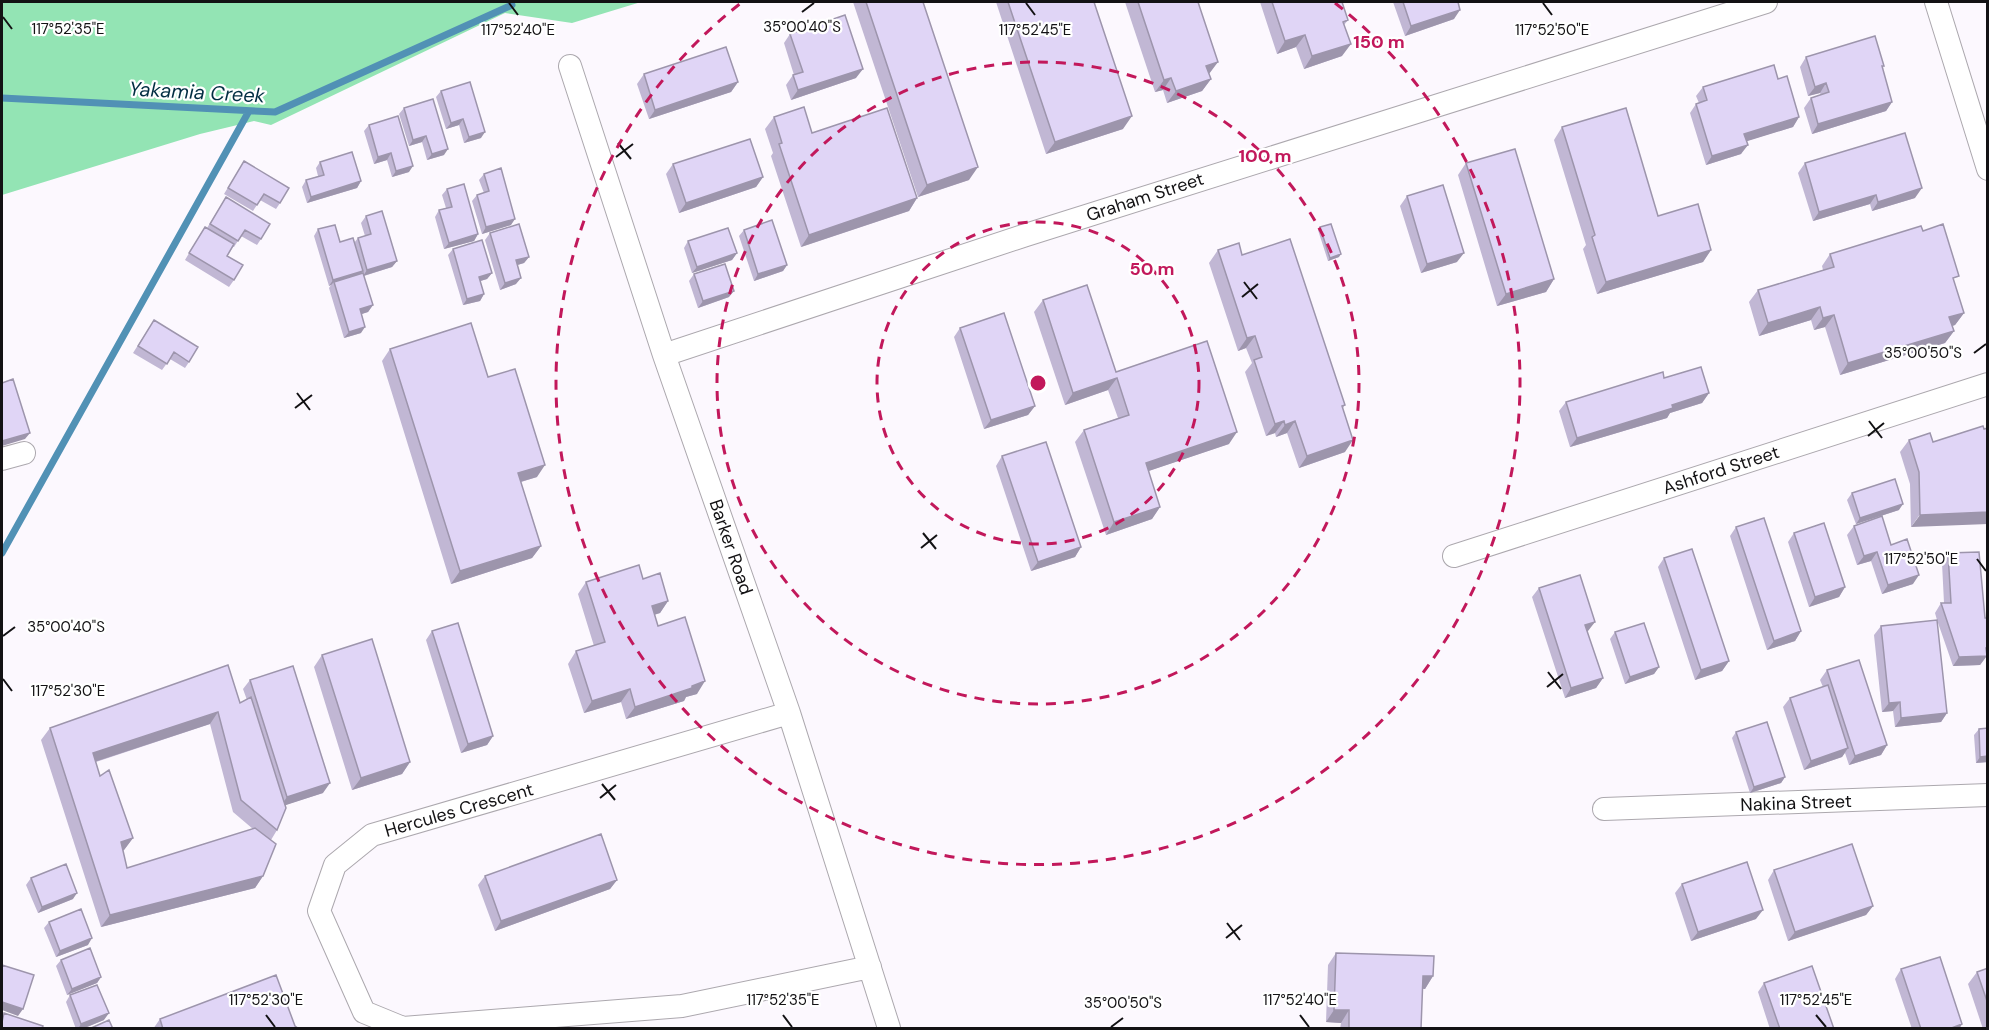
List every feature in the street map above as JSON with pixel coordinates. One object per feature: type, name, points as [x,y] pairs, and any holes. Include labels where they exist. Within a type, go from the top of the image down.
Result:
[{"type":"street","name":"Graham Street","points":[[664,355],[1037,231],[1766,2]]},
{"type":"street","points":[[1936,2],[1988,169]]},
{"type":"street","name":"Barker Road","points":[[570,66],[664,355],[789,713],[889,1029]]},
{"type":"street","name":"Ashford Street","points":[[1454,556],[1988,384]]},
{"type":"street","points":[[2,459],[24,453]]},
{"type":"street","name":"Hercules Crescent","points":[[789,713],[372,835],[335,865],[319,911],[364,1012],[403,1028],[682,1006],[870,967]]},
{"type":"street","name":"Nakina Street","points":[[1604,809],[1988,795]]},
{"type":"green space","points":[[2,2],[641,2],[572,23],[505,13],[271,125],[254,121],[200,134],[2,195]]},
{"type":"building","points":[[866,2],[923,2],[978,167],[927,185]]},
{"type":"building","points":[[1008,2],[1094,2],[1132,116],[1055,142]]},
{"type":"building","points":[[1138,2],[1198,2],[1218,62],[1206,66],[1211,79],[1176,91],[1171,78],[1164,80]]},
{"type":"building","points":[[1272,2],[1342,2],[1348,20],[1343,22],[1351,44],[1312,56],[1305,35],[1285,41]]},
{"type":"building","points":[[1403,2],[1458,2],[1460,10],[1411,26]]},
{"type":"building","points":[[845,15],[863,69],[798,90],[793,75],[803,72],[790,34]]},
{"type":"building","points":[[1875,36],[1892,102],[1818,124],[1811,98],[1829,92],[1826,83],[1815,87],[1806,57]]},
{"type":"building","points":[[726,47],[738,82],[655,110],[644,74]]},
{"type":"building","points":[[1774,65],[1778,79],[1787,76],[1799,117],[1744,134],[1748,145],[1712,156],[1696,104],[1707,100],[1703,87]]},
{"type":"building","points":[[470,82],[485,132],[469,137],[463,119],[451,123],[441,91]]},
{"type":"building","points":[[433,99],[448,149],[432,154],[426,136],[413,140],[404,108]]},
{"type":"building","points":[[804,107],[812,133],[887,108],[917,198],[809,235],[779,144],[782,143],[774,117]]},
{"type":"building","points":[[1626,108],[1658,216],[1698,204],[1711,250],[1606,282],[1592,237],[1595,235],[1562,127]]},
{"type":"building","points":[[398,116],[413,166],[396,171],[391,153],[378,157],[369,125]]},
{"type":"building","points":[[1905,133],[1922,188],[1878,202],[1876,195],[1819,212],[1805,163]]},
{"type":"building","points":[[750,139],[763,177],[686,203],[673,164]]},
{"type":"building","points":[[1515,149],[1554,279],[1506,294],[1466,163]]},
{"type":"building","points":[[352,152],[361,181],[311,197],[306,180],[324,175],[320,162]]},
{"type":"building","points":[[244,161],[289,188],[280,203],[264,194],[257,205],[228,188]]},
{"type":"building","points":[[501,168],[515,219],[486,227],[477,195],[489,191],[484,174]]},
{"type":"building","points":[[464,184],[478,234],[449,243],[439,210],[452,207],[447,189]]},
{"type":"building","points":[[1443,185],[1464,253],[1427,264],[1407,196]]},
{"type":"building","points":[[226,197],[270,224],[261,239],[245,230],[238,241],[210,224]]},
{"type":"building","points":[[382,211],[397,261],[367,270],[358,238],[371,234],[366,216]]},
{"type":"building","points":[[772,220],[787,265],[758,274],[744,230]]},
{"type":"building","points":[[519,224],[529,257],[516,260],[521,278],[505,283],[490,233]]},
{"type":"building","points":[[1331,224],[1341,254],[1330,258],[1320,227]]},
{"type":"building","points":[[1943,224],[1959,276],[1953,278],[1964,313],[1949,317],[1954,331],[1848,363],[1834,315],[1823,318],[1820,307],[1768,323],[1758,290],[1834,267],[1830,254],[1921,226],[1923,231]]},
{"type":"building","points":[[335,225],[340,242],[353,238],[363,271],[333,280],[318,229]]},
{"type":"building","points":[[205,227],[234,244],[227,256],[243,265],[234,280],[189,253]]},
{"type":"building","points":[[728,228],[737,253],[697,267],[688,241]]},
{"type":"building","points":[[1290,239],[1345,405],[1342,406],[1353,440],[1307,456],[1295,421],[1285,425],[1284,421],[1275,424],[1254,360],[1262,357],[1255,336],[1247,338],[1218,250],[1239,243],[1242,255]]},
{"type":"building","points":[[482,240],[492,273],[479,277],[484,294],[467,299],[453,249]]},
{"type":"building","points":[[725,264],[734,291],[703,301],[694,274]]},
{"type":"building","points":[[363,273],[373,305],[360,309],[365,327],[349,332],[334,282]]},
{"type":"building","points":[[1087,285],[1116,372],[1207,341],[1237,432],[1146,463],[1160,507],[1114,522],[1084,430],[1129,415],[1117,378],[1073,393],[1043,300]]},
{"type":"building","points":[[1004,313],[1035,406],[991,420],[960,328]]},
{"type":"building","points":[[154,320],[198,347],[189,362],[174,352],[167,364],[138,346]]},
{"type":"building","points":[[471,323],[488,377],[515,369],[545,465],[518,473],[541,546],[460,571],[390,349]]},
{"type":"building","points":[[1701,367],[1709,393],[1672,405],[1673,408],[1577,438],[1566,402],[1663,372],[1664,378]]},
{"type":"building","points":[[13,379],[30,433],[2,441],[2,383]]},
{"type":"building","points":[[1983,426],[1984,429],[1988,428],[1988,512],[1920,515],[1919,472],[1909,440],[1930,433],[1933,442]]},
{"type":"building","points":[[1046,442],[1081,547],[1038,562],[1002,456]]},
{"type":"building","points":[[1895,479],[1903,504],[1860,518],[1852,493]]},
{"type":"building","points":[[1882,516],[1891,545],[1907,539],[1919,575],[1888,585],[1877,552],[1864,556],[1854,526]]},
{"type":"building","points":[[1764,518],[1801,631],[1774,641],[1736,527]]},
{"type":"building","points":[[1824,523],[1845,587],[1815,597],[1794,533]]},
{"type":"building","points":[[1692,549],[1729,661],[1701,670],[1664,558]]},
{"type":"building","points":[[1979,552],[1985,618],[1988,618],[1987,656],[1959,657],[1941,603],[1951,603],[1948,553]]},
{"type":"building","points":[[639,565],[643,579],[660,573],[668,601],[652,606],[658,626],[685,617],[705,681],[692,688],[635,707],[630,689],[592,701],[576,651],[605,642],[586,582]]},
{"type":"building","points":[[1580,575],[1595,622],[1585,625],[1603,678],[1571,688],[1539,588]]},
{"type":"building","points":[[1937,620],[1947,713],[1901,718],[1900,702],[1889,703],[1881,626]]},
{"type":"building","points":[[458,623],[493,736],[468,744],[432,631]]},
{"type":"building","points":[[1644,623],[1659,667],[1630,677],[1615,632]]},
{"type":"building","points":[[372,639],[410,762],[361,778],[322,655]]},
{"type":"building","points":[[1859,660],[1887,745],[1855,756],[1827,670]]},
{"type":"building","points":[[228,665],[240,703],[251,697],[286,808],[277,830],[241,800],[218,712],[93,753],[100,776],[109,770],[133,838],[121,842],[127,868],[255,828],[276,844],[263,876],[110,915],[50,728]]},
{"type":"building","points":[[293,666],[330,783],[287,797],[250,680]]},
{"type":"building","points":[[1828,685],[1848,748],[1811,761],[1790,698]]},
{"type":"building","points":[[1767,722],[1785,777],[1754,787],[1736,732]]},
{"type":"building","points":[[1988,728],[1988,756],[1980,757],[1979,729]]},
{"type":"building","points":[[601,834],[617,880],[501,921],[485,876]]},
{"type":"building","points":[[1852,844],[1873,906],[1795,932],[1774,870]]},
{"type":"building","points":[[1747,862],[1763,910],[1698,932],[1682,884]]},
{"type":"building","points":[[66,864],[77,893],[42,907],[31,878]]},
{"type":"building","points":[[81,909],[92,938],[60,951],[49,922]]},
{"type":"building","points":[[90,948],[101,977],[72,989],[61,960]]},
{"type":"building","points":[[1336,953],[1434,956],[1433,976],[1423,976],[1421,1029],[1349,1029],[1349,1010],[1334,1010]]},
{"type":"building","points":[[1940,957],[1962,1024],[1949,1029],[1921,1029],[1901,969]]},
{"type":"building","points":[[2,965],[34,975],[23,1009],[2,1002]]},
{"type":"building","points":[[1812,966],[1834,1029],[1780,1029],[1764,983]]},
{"type":"building","points":[[1988,968],[1988,1004],[1977,972]]},
{"type":"building","points":[[276,975],[295,1026],[299,1029],[163,1029],[160,1019]]},
{"type":"building","points":[[97,985],[109,1013],[81,1024],[70,995]]},
{"type":"building","points":[[4,1013],[43,1026],[42,1029],[2,1029]]},
{"type":"building","points":[[109,1020],[113,1029],[89,1029]]},
{"type":"waterway","name":"Yakamia Creek","points":[[2,98],[275,112],[512,5]]},
{"type":"waterway","points":[[2,553],[249,111]]}]
